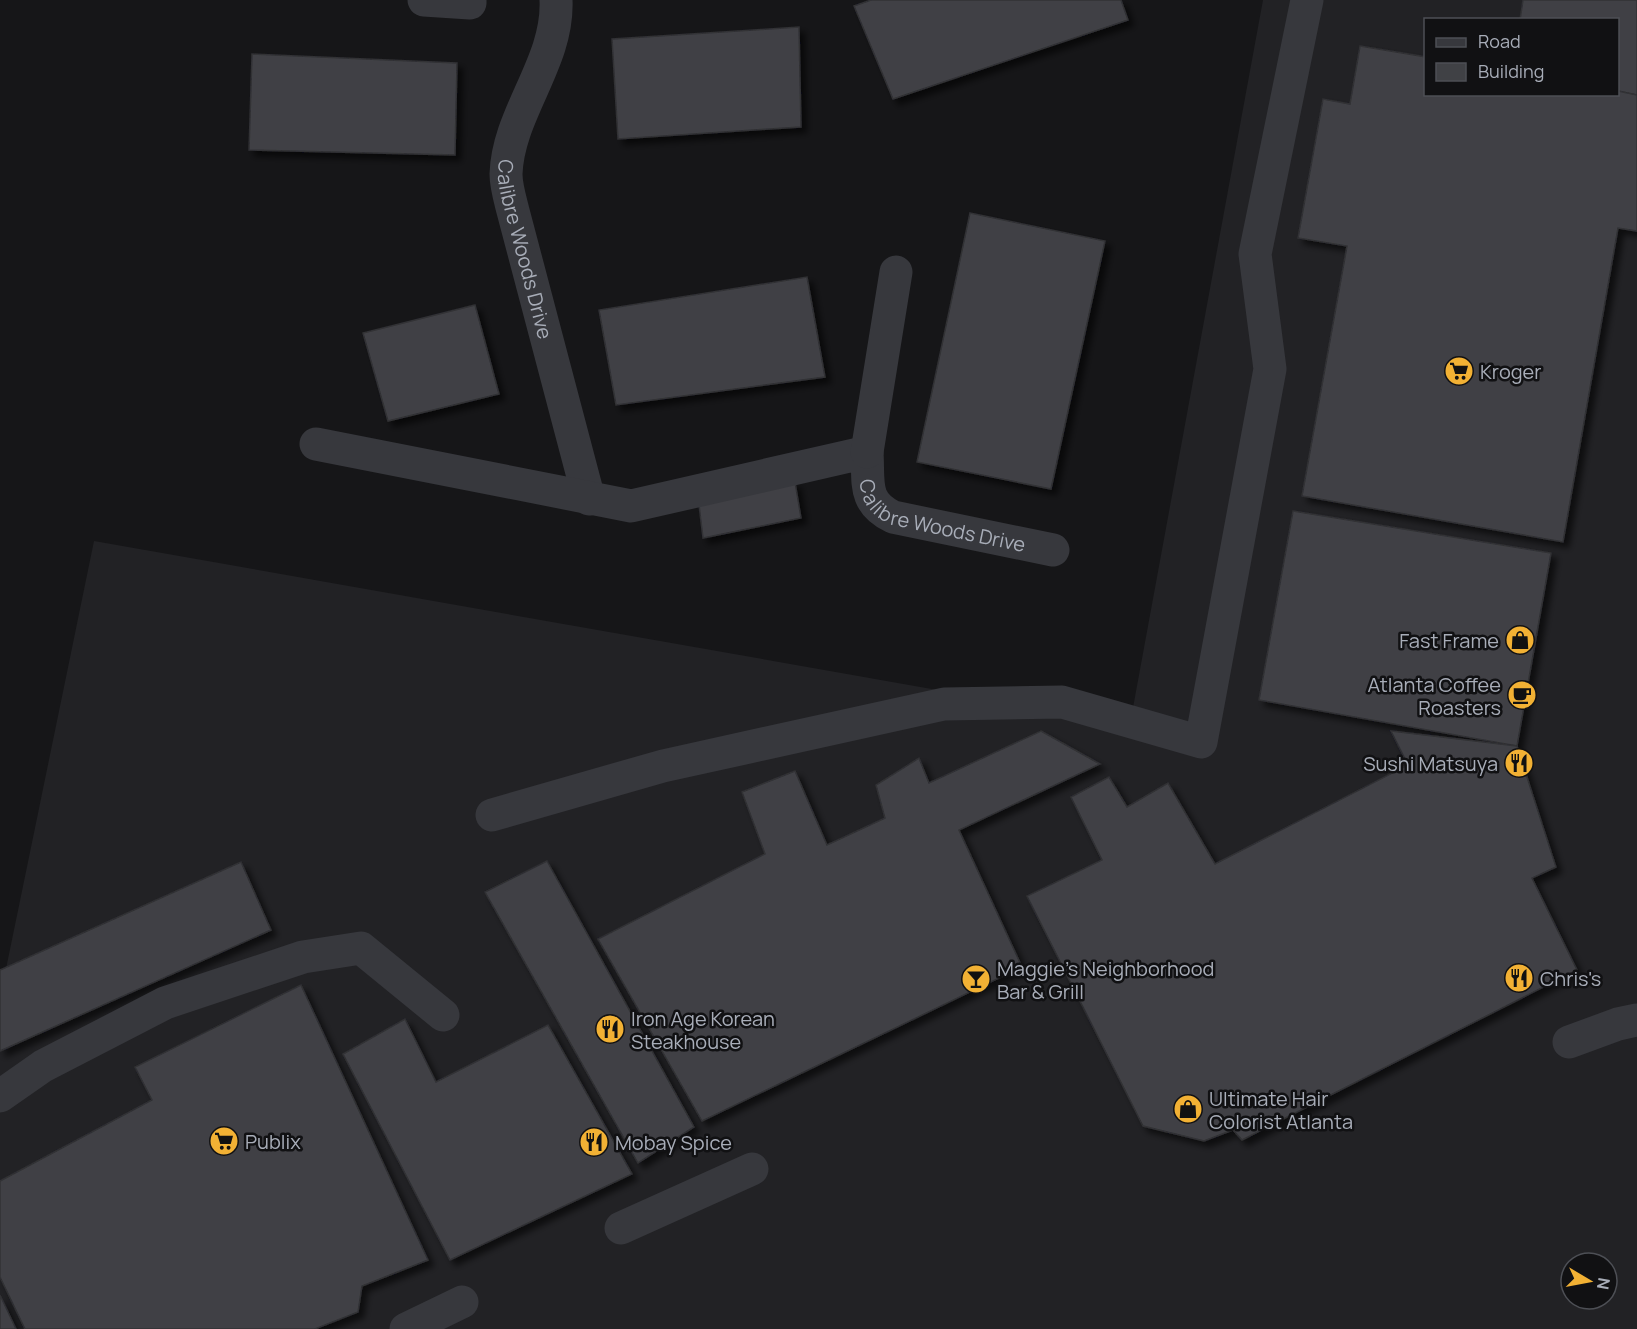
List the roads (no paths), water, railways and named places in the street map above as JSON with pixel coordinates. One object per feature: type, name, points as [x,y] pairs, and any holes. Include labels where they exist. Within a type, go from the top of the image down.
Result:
[{"type":"street","points":[[424,0],[470,3],[470,0]]},
{"type":"street","name":"Calibre Woods Drive","points":[[556,0],[553,31],[512,138],[506,177],[513,211],[590,499]]},
{"type":"street","points":[[492,815],[663,766],[944,704],[1062,702],[1201,742],[1270,369],[1255,255],[1307,0]]},
{"type":"street","name":"Calibre Woods Drive","points":[[896,272],[867,452],[872,502],[881,511],[893,517],[1053,550]]},
{"type":"street","name":"Calibre Woods Drive","points":[[316,444],[631,506],[867,452]]},
{"type":"street","points":[[0,1096],[43,1066],[165,1004],[303,957],[361,948],[443,1015]]},
{"type":"street","points":[[1569,1042],[1618,1024],[1637,1020]]},
{"type":"street","points":[[621,1228],[752,1169]]},
{"type":"street","points":[[406,1329],[462,1302]]},
{"type":"place","name":"Kroger","points":[[1459,371]]},
{"type":"place","name":"Fast Frame","points":[[1520,640]]},
{"type":"place","name":"Atlanta Coffee Roasters","points":[[1522,695]]},
{"type":"place","name":"Sushi Matsuya","points":[[1519,763]]},
{"type":"place","name":"Chris's","points":[[1519,978]]},
{"type":"place","name":"Maggie’s Neighborhood Bar & Grill","points":[[976,979]]},
{"type":"place","name":"Iron Age Korean Steakhouse","points":[[610,1029]]},
{"type":"place","name":"Ultimate Hair Colorist Atlanta","points":[[1188,1109]]},
{"type":"place","name":"Publix","points":[[224,1141]]},
{"type":"place","name":"Mobay Spice","points":[[594,1142]]}]
